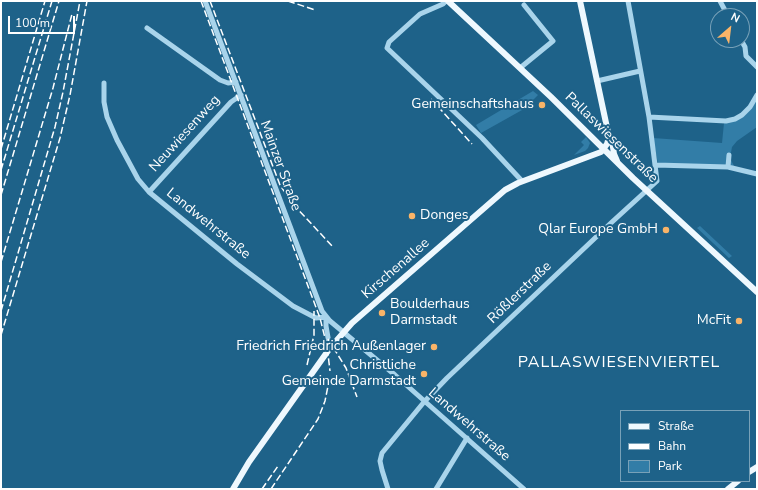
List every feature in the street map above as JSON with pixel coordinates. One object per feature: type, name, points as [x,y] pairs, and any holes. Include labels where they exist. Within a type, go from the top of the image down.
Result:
[{"type":"main road","name":"Pallaswiesenstraße","points":[[447,1],[757,292]]},
{"type":"main road","points":[[580,1],[614,154],[618,163]]},
{"type":"main road","points":[[604,149],[610,136]]},
{"type":"main road","name":"Kirschenallee","points":[[233,489],[250,462],[330,349],[343,332],[357,318],[508,188],[522,181],[604,149]]},
{"type":"main road","name":"Kirschenallee","points":[[229,489],[245,466],[250,462]]},
{"type":"street","name":"Mainzer Straße","points":[[205,1],[317,300],[326,317],[343,332]]},
{"type":"street","points":[[447,1],[420,14],[389,42],[387,48],[482,138],[522,181]]},
{"type":"street","points":[[628,1],[656,165],[728,167],[757,174]]},
{"type":"street","points":[[520,68],[553,41],[524,6]]},
{"type":"street","points":[[147,28],[220,80],[228,83],[236,82]]},
{"type":"street","points":[[745,48],[746,56],[757,67]]},
{"type":"street","points":[[597,81],[640,71]]},
{"type":"street","name":"Landwehrstraße","points":[[104,83],[105,110],[112,130],[138,179],[149,192],[237,264],[293,306],[316,318],[326,317]]},
{"type":"street","name":"Neuwiesenweg","points":[[149,192],[240,95]]},
{"type":"street","points":[[649,118],[726,121],[742,115],[750,107],[757,95]]},
{"type":"street","points":[[728,167],[729,155]]},
{"type":"street","name":"Rößlerstraße","points":[[388,489],[380,461],[382,454],[424,402],[447,378],[576,256],[657,182],[656,165]]},
{"type":"street","points":[[326,317],[330,349]]},
{"type":"street","name":"Landwehrstraße","points":[[343,332],[524,489]]},
{"type":"street","points":[[436,489],[467,438]]},
{"type":"green space","points":[[533,91],[538,95],[532,101],[531,105],[481,133],[476,125]]},
{"type":"green space","points":[[757,98],[757,127],[737,141],[732,147],[730,158],[734,166],[658,164],[653,138],[722,143],[724,123],[737,120]]},
{"type":"green space","points":[[586,137],[590,143],[588,148],[585,151],[574,155],[584,145],[581,142]]},
{"type":"green space","points":[[700,226],[732,256],[729,258],[697,228]]},
{"type":"railway","points":[[1,149],[45,1]]},
{"type":"railway","points":[[1,170],[52,1]]},
{"type":"railway","points":[[1,195],[59,1]]},
{"type":"railway","points":[[1,311],[55,127],[80,1]]},
{"type":"railway","points":[[1,335],[60,138],[70,95],[87,1]]},
{"type":"railway","points":[[201,1],[320,318],[327,346],[330,371]]},
{"type":"railway","points":[[210,1],[280,185],[292,203],[333,247]]},
{"type":"railway","points":[[288,1],[315,10]]},
{"type":"railway","points":[[1,262],[53,88],[72,14]]},
{"type":"railway","points":[[431,99],[472,144]]},
{"type":"railway","points":[[307,365],[314,335],[314,311]]},
{"type":"railway","points":[[328,339],[346,368],[357,397]]},
{"type":"railway","points":[[271,489],[318,419],[325,401],[329,381]]},
{"type":"railway","points":[[262,489],[278,466]]},
{"type":"place","name":"Gemeinschaftshaus","points":[[542,105]]},
{"type":"place","name":"Donges","points":[[412,216]]},
{"type":"place","name":"Qlar Europe GmbH","points":[[666,230]]},
{"type":"place","name":"Boulderhaus Darmstadt","points":[[382,313]]},
{"type":"place","name":"McFit","points":[[739,321]]},
{"type":"place","name":"Friedrich Friedrich Außenlager","points":[[434,347]]},
{"type":"place","name":"Christliche Gemeinde Darmstadt","points":[[424,374]]},
{"type":"district","name":"PALLASWIESENVIERTEL","points":[[619,363]]}]
